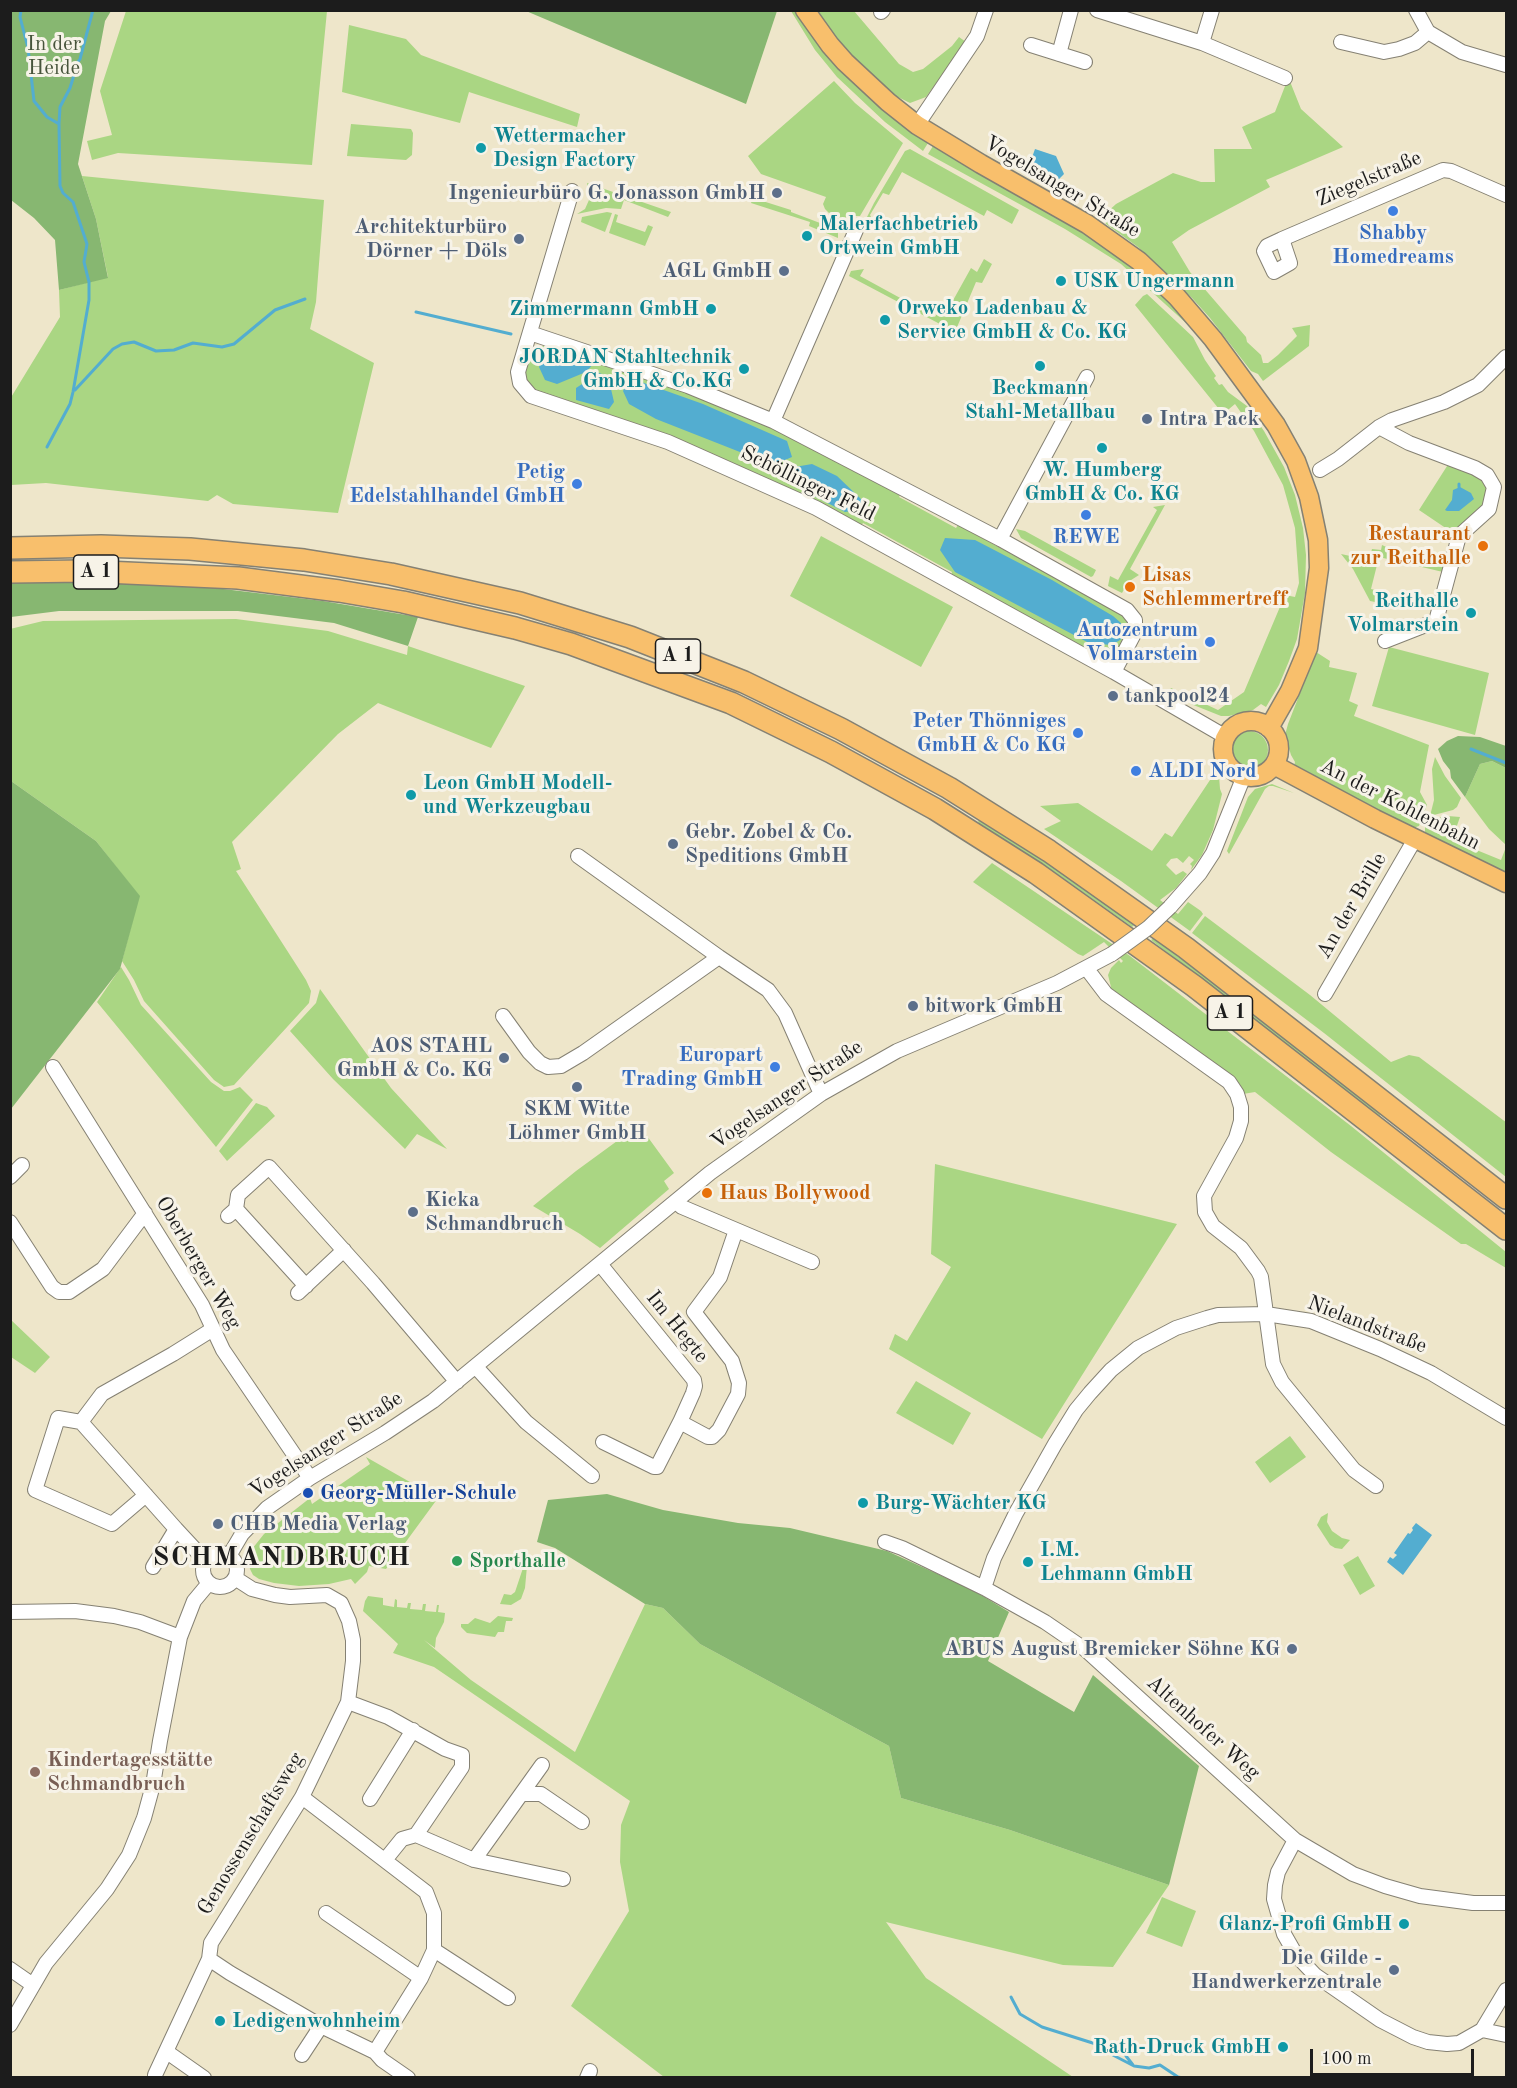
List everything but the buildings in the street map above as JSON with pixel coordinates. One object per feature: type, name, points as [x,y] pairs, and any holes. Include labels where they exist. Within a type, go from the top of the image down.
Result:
[{"type":"highway","name":"A 1","points":[[10,548],[101,546],[190,549],[304,560],[392,574],[519,603],[619,634],[744,682],[841,729],[949,788],[1075,868],[1142,915],[1260,1005],[1506,1198]]},
{"type":"highway","name":"A 1","points":[[10,572],[83,571],[238,578],[404,602],[571,644],[731,703],[831,752],[935,809],[1046,879],[1219,1005],[1506,1229]]},
{"type":"main road","name":"Vogelsanger Straße","points":[[805,10],[845,62],[917,125],[1087,224],[1116,243],[1165,285],[1213,339],[1276,425],[1296,461],[1309,497],[1318,540],[1319,568],[1317,596],[1308,648],[1301,669],[1264,725]]},
{"type":"main road","points":[[1243,723],[1264,725],[1275,737],[1278,748],[1274,765],[1258,776],[1244,776],[1233,771],[1226,763],[1223,750],[1226,737],[1236,726],[1243,723]]},
{"type":"main road","name":"An der Kohlenbahn","points":[[1274,765],[1415,839],[1506,883]]},
{"type":"street","points":[[917,125],[977,36],[986,10]]},
{"type":"street","points":[[1059,54],[1071,10]]},
{"type":"street","points":[[1097,10],[1202,42],[1285,78]]},
{"type":"street","points":[[1202,42],[1212,10]]},
{"type":"street","points":[[1416,10],[1428,32],[1462,52],[1506,65]]},
{"type":"street","points":[[1341,42],[1384,52],[1415,43],[1428,32]]},
{"type":"street","points":[[1031,45],[1085,62]]},
{"type":"street","name":"Ziegelstraße","points":[[1282,239],[1443,170],[1451,171],[1506,195]]},
{"type":"street","name":"Schöllinger Feld","points":[[572,191],[518,372],[520,383],[531,396],[668,442],[816,508],[1114,672],[1226,737]]},
{"type":"street","name":"Schöllinger Feld","points":[[773,421],[856,230]]},
{"type":"street","name":"Schöllinger Feld","points":[[530,333],[688,386],[773,421],[1000,539],[1127,610],[1135,620],[1135,632],[1114,672]]},
{"type":"street","points":[[1320,470],[1392,420],[1467,392],[1488,377],[1506,357]]},
{"type":"street","points":[[1000,539],[1087,377]]},
{"type":"street","points":[[1379,427],[1408,443],[1475,468],[1487,475],[1494,487],[1489,509],[1459,536],[1436,621],[1385,641]]},
{"type":"street","name":"Vogelsanger Straße","points":[[229,1556],[242,1534],[257,1517],[310,1478],[401,1423],[457,1382],[710,1173],[822,1094],[897,1051],[1087,969],[1148,928],[1200,873],[1213,853],[1244,776]]},
{"type":"street","name":"An der Brille","points":[[1325,994],[1415,839]]},
{"type":"street","points":[[579,856],[768,990],[777,1000],[822,1094]]},
{"type":"street","points":[[503,1016],[529,1052],[540,1063],[548,1067],[561,1066],[719,957]]},
{"type":"street","points":[[1087,969],[1106,994],[1229,1082],[1237,1094],[1241,1107],[1241,1121],[1236,1138],[1207,1189],[1203,1204],[1205,1212],[1213,1227],[1241,1248],[1261,1277],[1274,1364],[1282,1382],[1354,1470],[1376,1486]]},
{"type":"street","name":"Oberberger Weg","points":[[53,1067],[202,1305],[223,1350],[310,1478]]},
{"type":"street","points":[[10,1177],[22,1165]]},
{"type":"street","points":[[344,1250],[302,1289],[232,1213],[238,1195],[269,1167],[344,1250],[373,1283],[457,1382]]},
{"type":"street","points":[[676,1202],[682,1207],[812,1262]]},
{"type":"street","points":[[10,1222],[52,1287],[59,1292],[69,1292],[103,1269],[145,1213]]},
{"type":"street","name":"Im Hegte","points":[[680,1422],[712,1437],[719,1430],[738,1394],[739,1383],[732,1361],[694,1312],[720,1277],[736,1230]]},
{"type":"street","name":"Im Hegte","points":[[600,1264],[694,1380],[695,1386],[657,1467],[603,1442]]},
{"type":"street","name":"Nielandstraße","points":[[984,1588],[994,1558],[1016,1513],[1076,1410],[1111,1370],[1148,1341],[1185,1325],[1218,1315],[1266,1314],[1311,1321],[1374,1346],[1431,1373],[1506,1418]]},
{"type":"street","points":[[81,1422],[102,1394],[213,1329]]},
{"type":"street","points":[[476,1366],[526,1422],[592,1476]]},
{"type":"street","points":[[146,1495],[112,1524],[34,1490],[58,1418],[81,1422],[146,1495],[176,1529],[202,1557],[207,1559]]},
{"type":"street","points":[[153,1567],[176,1529]]},
{"type":"street","name":"Altenhofer Weg","points":[[885,1542],[984,1588],[1045,1622],[1086,1650],[1295,1840],[1353,1874],[1420,1896],[1473,1903],[1506,1903]]},
{"type":"street","points":[[219,1554],[229,1556],[236,1565],[235,1578],[225,1586],[216,1587],[209,1583],[203,1569],[207,1559],[219,1554]]},
{"type":"street","name":"Genossenschaftsweg","points":[[155,2075],[210,1959],[210,1943],[302,1797],[348,1702],[353,1640],[349,1621],[341,1603],[327,1595],[290,1597],[252,1589],[235,1578]]},
{"type":"street","points":[[10,2025],[46,1963],[107,1889],[129,1855],[151,1795],[180,1637],[194,1601],[209,1583]]},
{"type":"street","points":[[10,1612],[75,1611],[114,1616],[140,1622],[180,1637]]},
{"type":"street","points":[[348,1702],[388,1717],[444,1749],[462,1755],[462,1767],[416,1835]]},
{"type":"street","points":[[370,1799],[412,1730]]},
{"type":"street","points":[[474,1860],[542,1766]]},
{"type":"street","points":[[522,1794],[541,1794],[582,1822]]},
{"type":"street","points":[[302,1797],[426,1892],[434,1913],[434,1950],[421,1978],[375,2052]]},
{"type":"street","points":[[385,1860],[402,1839],[416,1835],[474,1860],[563,1879]]},
{"type":"street","points":[[1295,1840],[1278,1872],[1274,1899],[1284,1934],[1296,1955],[1315,1975],[1380,2020],[1413,2037],[1428,2042],[1447,2044],[1459,2043],[1482,2030],[1506,1990]]},
{"type":"street","points":[[326,1913],[421,1978]]},
{"type":"street","points":[[434,1950],[508,1998]]},
{"type":"street","points":[[210,1959],[321,2026],[375,2052],[382,2060],[408,2078]]},
{"type":"street","points":[[10,1969],[33,1985]]},
{"type":"street","points":[[302,2055],[321,2026]]},
{"type":"street","points":[[1482,2030],[1506,2035]]},
{"type":"street","points":[[166,2052],[204,2078]]},
{"type":"green space","name":"In der Heide","points":[[10,11],[111,11],[105,21],[78,164],[96,219],[108,278],[59,290],[55,240],[34,218],[11,200]]},
{"type":"green space","points":[[126,11],[327,11],[312,165],[118,153],[92,160],[87,141],[112,135],[100,91]]},
{"type":"green space","points":[[526,11],[777,11],[746,104]]},
{"type":"green space","points":[[791,11],[798,11],[838,66],[863,92],[894,119],[928,143],[923,151],[885,122],[837,77],[815,50]]},
{"type":"green space","points":[[814,11],[854,11],[899,64],[913,72],[923,69],[952,46],[959,37],[966,42],[926,97],[910,103],[896,96],[854,59]]},
{"type":"green space","points":[[349,25],[406,39],[421,55],[580,114],[577,127],[469,92],[460,123],[342,92]]},
{"type":"green space","points":[[834,81],[855,103],[903,143],[860,216],[848,216],[839,223],[825,209],[823,204],[826,197],[761,174],[748,156]]},
{"type":"green space","points":[[1287,81],[1291,84],[1301,109],[1343,147],[1266,180],[1270,187],[1189,230],[1172,242],[1190,272],[1246,337],[1247,342],[1261,355],[1263,363],[1268,363],[1297,336],[1292,328],[1310,325],[1309,346],[1263,381],[1258,374],[1251,371],[1192,298],[1138,247],[1106,224],[1104,215],[1116,204],[1173,173],[1201,182],[1215,182],[1214,149],[1252,149],[1242,127],[1275,112]]},
{"type":"green space","points":[[351,124],[411,129],[413,133],[412,155],[406,160],[347,156]]},
{"type":"green space","points":[[933,146],[1070,221],[1147,276],[1186,323],[1121,264],[1065,229],[928,154]]},
{"type":"green space","points":[[910,149],[1019,210],[1012,224],[987,210],[984,216],[902,172],[889,195],[883,193],[870,215],[874,223],[870,222],[867,217],[874,203],[905,151]]},
{"type":"green space","points":[[82,176],[324,200],[316,302],[310,329],[374,363],[338,513],[233,504],[217,495],[208,501],[46,483],[11,485],[10,399],[60,317],[59,290],[108,277],[96,219]]},
{"type":"green space","points":[[587,183],[671,212],[668,217],[624,200],[621,209],[606,208],[577,214],[585,209],[589,200]]},
{"type":"green space","points":[[753,198],[791,210],[791,212],[820,223],[823,216],[838,232],[838,238],[809,226],[810,222],[751,203]]},
{"type":"green space","points":[[612,213],[605,232],[581,222],[582,217]]},
{"type":"green space","points":[[615,214],[618,215],[616,222],[645,232],[648,225],[653,227],[645,246],[609,233]]},
{"type":"green space","points":[[984,259],[992,264],[982,283],[976,282],[955,332],[849,276],[851,271],[864,269],[860,276],[935,317],[939,310],[946,313],[971,268],[977,272]]},
{"type":"green space","points":[[1147,294],[1193,337],[1219,385],[1222,384],[1228,392],[1247,406],[1264,431],[1284,467],[1295,495],[1303,528],[1306,555],[1305,593],[1297,639],[1289,661],[1266,707],[1261,704],[1253,710],[1229,716],[1221,716],[1191,704],[1169,692],[1171,688],[1218,710],[1244,692],[1285,595],[1295,597],[1299,583],[1295,528],[1283,485],[1254,431],[1235,404],[1223,414],[1135,305]]},
{"type":"green space","points":[[545,345],[702,398],[777,430],[901,493],[899,497],[956,528],[958,525],[1122,614],[1128,622],[1129,631],[1119,650],[1112,655],[1096,655],[951,576],[952,572],[863,523],[861,526],[799,494],[685,444],[535,391],[526,382],[524,373],[531,353]]},
{"type":"green space","points":[[1449,463],[1478,475],[1485,481],[1488,489],[1482,510],[1443,572],[1379,557],[1371,589],[1384,592],[1380,603],[1370,601],[1353,569],[1341,554],[1369,560],[1372,549],[1381,550],[1382,545],[1395,551],[1445,562],[1453,533],[1419,510]]},
{"type":"green space","points":[[1165,505],[1130,569],[1139,575],[1128,582],[1122,593],[1108,586],[1110,576],[1118,580],[1157,510],[1153,507]]},
{"type":"green space","points":[[1016,529],[1025,531],[1096,570],[1093,576],[1091,577],[1021,538]]},
{"type":"green space","points":[[821,536],[953,607],[921,667],[790,596]]},
{"type":"green space","points":[[92,578],[182,584],[323,601],[418,617],[408,646],[334,623],[238,611],[59,611],[11,617],[10,581]]},
{"type":"green space","points":[[236,619],[328,631],[407,655],[408,646],[525,686],[491,748],[378,703],[338,734],[232,842],[241,869],[236,871],[311,991],[309,1003],[234,1085],[224,1087],[214,1080],[144,1001],[122,961],[139,896],[96,841],[11,781],[10,629],[43,621]]},
{"type":"green space","points":[[1389,647],[1489,673],[1475,735],[1372,706]]},
{"type":"green space","points":[[1316,652],[1330,661],[1329,667],[1357,673],[1349,701],[1358,705],[1354,716],[1429,745],[1420,792],[1427,805],[1419,826],[1410,827],[1294,766],[1295,762],[1285,735]]},
{"type":"green space","points":[[1249,731],[1263,736],[1268,750],[1263,764],[1249,769],[1235,764],[1230,750],[1235,736]]},
{"type":"green space","points":[[1458,736],[1480,737],[1506,746],[1506,768],[1492,761],[1480,764],[1465,797],[1451,778],[1450,770],[1438,749],[1447,741]]},
{"type":"green space","points":[[1435,757],[1461,798],[1453,810],[1430,816],[1434,800],[1432,769]]},
{"type":"green space","points":[[1492,761],[1506,768],[1506,845],[1489,829],[1465,797],[1480,764]]},
{"type":"green space","points":[[1212,762],[1219,776],[1222,794],[1213,830],[1202,855],[1191,870],[1190,864],[1194,860],[1189,856],[1183,863],[1177,858],[1171,859],[1166,865],[1176,875],[1183,871],[1187,874],[1176,888],[1160,900],[1178,914],[1188,902],[1201,911],[1203,914],[1190,931],[1044,829],[1061,821],[1040,806],[1078,803],[1152,851],[1165,833],[1172,837],[1212,777]]},
{"type":"green space","points":[[11,781],[96,841],[140,896],[120,969],[11,1109]]},
{"type":"green space","points":[[1272,784],[1294,793],[1273,786],[1265,789],[1229,854],[1227,851],[1248,797],[1255,789]]},
{"type":"green space","points":[[1460,817],[1452,840],[1501,860],[1506,847],[1506,872],[1425,833],[1428,823],[1435,818]]},
{"type":"green space","points":[[978,821],[982,821],[1041,859],[1135,924],[1132,927]]},
{"type":"green space","points":[[992,863],[1130,956],[1351,1126],[1506,1252],[1506,1268],[1466,1244],[1461,1244],[1331,1152],[1255,1092],[1243,1094],[1219,1066],[1109,989],[1111,987],[1108,975],[1111,968],[1119,960],[1121,963],[1123,961],[1104,942],[1083,956],[1078,954],[973,882]]},
{"type":"green space","points":[[1205,916],[1310,995],[1391,1062],[1409,1055],[1419,1057],[1506,1122],[1506,1177],[1324,1033],[1192,933]]},
{"type":"green space","points":[[1154,938],[1381,1113],[1380,1116],[1151,940]]},
{"type":"green space","points":[[121,967],[141,1005],[211,1082],[224,1091],[240,1087],[253,1100],[216,1147],[97,1002]]},
{"type":"green space","points":[[320,989],[391,1088],[447,1149],[417,1134],[405,1149],[333,1079],[290,1031],[316,1003]]},
{"type":"green space","points":[[256,1103],[267,1107],[275,1116],[227,1161],[219,1151]]},
{"type":"green space","points":[[639,1125],[674,1173],[664,1181],[669,1189],[600,1248],[533,1206],[576,1171]]},
{"type":"green space","points":[[935,1164],[1177,1224],[1042,1439],[889,1349],[895,1334],[907,1341],[951,1267],[931,1254]]},
{"type":"green space","points":[[10,1319],[50,1357],[35,1373],[11,1357]]},
{"type":"green space","points":[[916,1381],[971,1413],[953,1445],[896,1413]]},
{"type":"green space","points":[[1290,1436],[1306,1457],[1270,1483],[1255,1462]]},
{"type":"green space","points":[[366,1457],[438,1498],[386,1569],[369,1566],[367,1572],[355,1584],[351,1579],[329,1584],[299,1586],[274,1583],[253,1575],[248,1559],[252,1549],[264,1534],[310,1498],[312,1504],[370,1464]]},
{"type":"green space","points":[[607,1494],[663,1510],[738,1523],[790,1528],[887,1551],[973,1590],[1009,1612],[988,1661],[1074,1712],[1093,1675],[1199,1766],[1169,1885],[1010,1830],[901,1798],[889,1746],[700,1644],[663,1608],[645,1604],[555,1548],[537,1542],[548,1500]]},
{"type":"green space","points":[[1328,1513],[1327,1522],[1332,1531],[1350,1540],[1342,1549],[1330,1545],[1317,1525],[1321,1517]]},
{"type":"green space","points":[[1358,1556],[1375,1586],[1360,1595],[1343,1565]]},
{"type":"green space","points":[[524,1565],[527,1566],[525,1588],[521,1599],[511,1605],[500,1604],[504,1594],[511,1595],[515,1592]]},
{"type":"green space","points":[[368,1596],[383,1598],[383,1605],[394,1607],[395,1599],[397,1607],[407,1608],[408,1603],[411,1603],[410,1609],[422,1610],[423,1604],[426,1604],[425,1611],[436,1612],[437,1605],[439,1605],[438,1612],[445,1613],[435,1648],[424,1640],[471,1680],[575,1752],[645,1604],[663,1608],[700,1644],[889,1746],[901,1798],[1010,1830],[1169,1885],[1113,1967],[1063,1965],[886,1922],[926,1978],[1073,2077],[664,2077],[571,2006],[629,1911],[620,1862],[621,1825],[630,1801],[434,1667],[393,1653],[398,1644],[363,1611]]},
{"type":"green space","points":[[498,1616],[513,1618],[512,1621],[506,1621],[504,1632],[498,1632],[495,1637],[467,1633],[461,1627],[461,1624],[468,1624],[475,1618],[490,1623]]},
{"type":"green space","points":[[1162,1897],[1196,1911],[1182,1947],[1146,1933]]},
{"type":"water","points":[[1035,149],[1056,156],[1064,174],[1054,184],[1028,169]]},
{"type":"water","points":[[554,349],[595,362],[586,372],[557,384],[545,380],[539,367],[544,355]]},
{"type":"water","points":[[599,373],[608,376],[614,402],[609,409],[576,400],[576,388]]},
{"type":"water","points":[[630,378],[703,404],[787,441],[792,457],[773,465],[656,419],[629,404],[623,391]]},
{"type":"water","points":[[812,464],[837,476],[862,500],[864,509],[845,512],[789,483],[787,478],[789,468]]},
{"type":"water","points":[[1460,487],[1471,493],[1474,499],[1459,511],[1445,510],[1452,500],[1453,490]]},
{"type":"water","points":[[945,538],[975,540],[1052,580],[1113,616],[1121,623],[1123,638],[1112,645],[1089,643],[955,572],[940,550]]},
{"type":"water","points":[[1416,1523],[1432,1535],[1403,1575],[1387,1562],[1390,1557],[1393,1559],[1397,1555],[1394,1553]]},
{"type":"waterway","points":[[21,10],[20,17],[28,48],[34,101],[47,117],[59,124]]},
{"type":"waterway","points":[[47,447],[70,404],[89,300],[89,282],[84,262],[87,244],[73,202],[63,193],[60,186],[59,124],[60,107],[70,88],[74,75],[73,69],[80,59],[93,10]]},
{"type":"waterway","points":[[75,390],[113,349],[122,344],[134,342],[156,351],[174,350],[193,343],[222,347],[234,344],[275,310],[305,299]]},
{"type":"waterway","points":[[416,312],[511,334]]},
{"type":"waterway","points":[[1471,749],[1506,763]]},
{"type":"waterway","points":[[1011,1997],[1020,2014],[1042,2027],[1099,2045],[1134,2066],[1149,2068],[1160,2065],[1183,2078]]},
{"type":"waterway","points":[[1121,2043],[1126,2056],[1133,2065]]},
{"type":"place","name":"Wettermacher Design Factory","points":[[481,148]]},
{"type":"place","name":"Ingenieurbüro G. Jonasson GmbH","points":[[777,193]]},
{"type":"place","name":"Shabby Homedreams","points":[[1393,211]]},
{"type":"place","name":"Malerfachbetrieb Ortwein GmbH","points":[[807,236]]},
{"type":"place","name":"Architekturbüro Dörner + Döls","points":[[519,239]]},
{"type":"place","name":"AGL GmbH","points":[[784,271]]},
{"type":"place","name":"USK Ungermann","points":[[1061,281]]},
{"type":"place","name":"Zimmermann GmbH","points":[[711,309]]},
{"type":"place","name":"Orweko Ladenbau & Service GmbH & Co. KG","points":[[885,320]]},
{"type":"place","name":"Beckmann Stahl-Metallbau","points":[[1040,366]]},
{"type":"place","name":"JORDAN Stahltechnik GmbH & Co.KG","points":[[744,369]]},
{"type":"place","name":"Intra Pack","points":[[1147,419]]},
{"type":"place","name":"W. Humberg GmbH & Co. KG","points":[[1102,448]]},
{"type":"place","name":"Petig Edelstahlhandel GmbH","points":[[577,484]]},
{"type":"place","name":"REWE","points":[[1086,515]]},
{"type":"place","name":"Restaurant zur Reithalle","points":[[1483,546]]},
{"type":"place","name":"Lisas Schlemmertreff","points":[[1130,587]]},
{"type":"place","name":"Reithalle Volmarstein","points":[[1471,613]]},
{"type":"place","name":"Autozentrum Volmarstein","points":[[1210,642]]},
{"type":"place","name":"tankpool24","points":[[1113,696]]},
{"type":"place","name":"Peter Thönniges GmbH & Co KG","points":[[1078,733]]},
{"type":"place","name":"ALDI Nord","points":[[1136,771]]},
{"type":"place","name":"Leon GmbH Modell- und Werkzeugbau","points":[[411,795]]},
{"type":"place","name":"Gebr. Zobel & Co. Speditions GmbH","points":[[673,844]]},
{"type":"place","name":"bitwork GmbH","points":[[913,1006]]},
{"type":"place","name":"AOS STAHL GmbH & Co. KG","points":[[504,1058]]},
{"type":"place","name":"Europart Trading GmbH","points":[[775,1067]]},
{"type":"place","name":"SKM Witte Löhmer GmbH","points":[[577,1087]]},
{"type":"place","name":"Haus Bollywood","points":[[707,1193]]},
{"type":"place","name":"Kicka Schmandbruch","points":[[413,1212]]},
{"type":"place","name":"Georg-Müller-Schule","points":[[308,1493]]},
{"type":"place","name":"Burg-Wächter KG","points":[[863,1503]]},
{"type":"place","name":"CHB Media Verlag","points":[[218,1524]]},
{"type":"place","name":"Sporthalle","points":[[457,1561]]},
{"type":"place","name":"I.M. Lehmann GmbH","points":[[1028,1562]]},
{"type":"place","name":"ABUS August Bremicker Söhne KG","points":[[1292,1649]]},
{"type":"place","name":"Kindertagesstätte Schmandbruch","points":[[35,1772]]},
{"type":"place","name":"Glanz-Profi GmbH","points":[[1404,1924]]},
{"type":"place","name":"Die Gilde - Handwerkerzentrale","points":[[1394,1970]]},
{"type":"place","name":"Ledigenwohnheim","points":[[220,2021]]},
{"type":"place","name":"Rath-Druck GmbH","points":[[1283,2047]]},
{"type":"district","name":"SCHMANDBRUCH","points":[[282,1558]]}]
